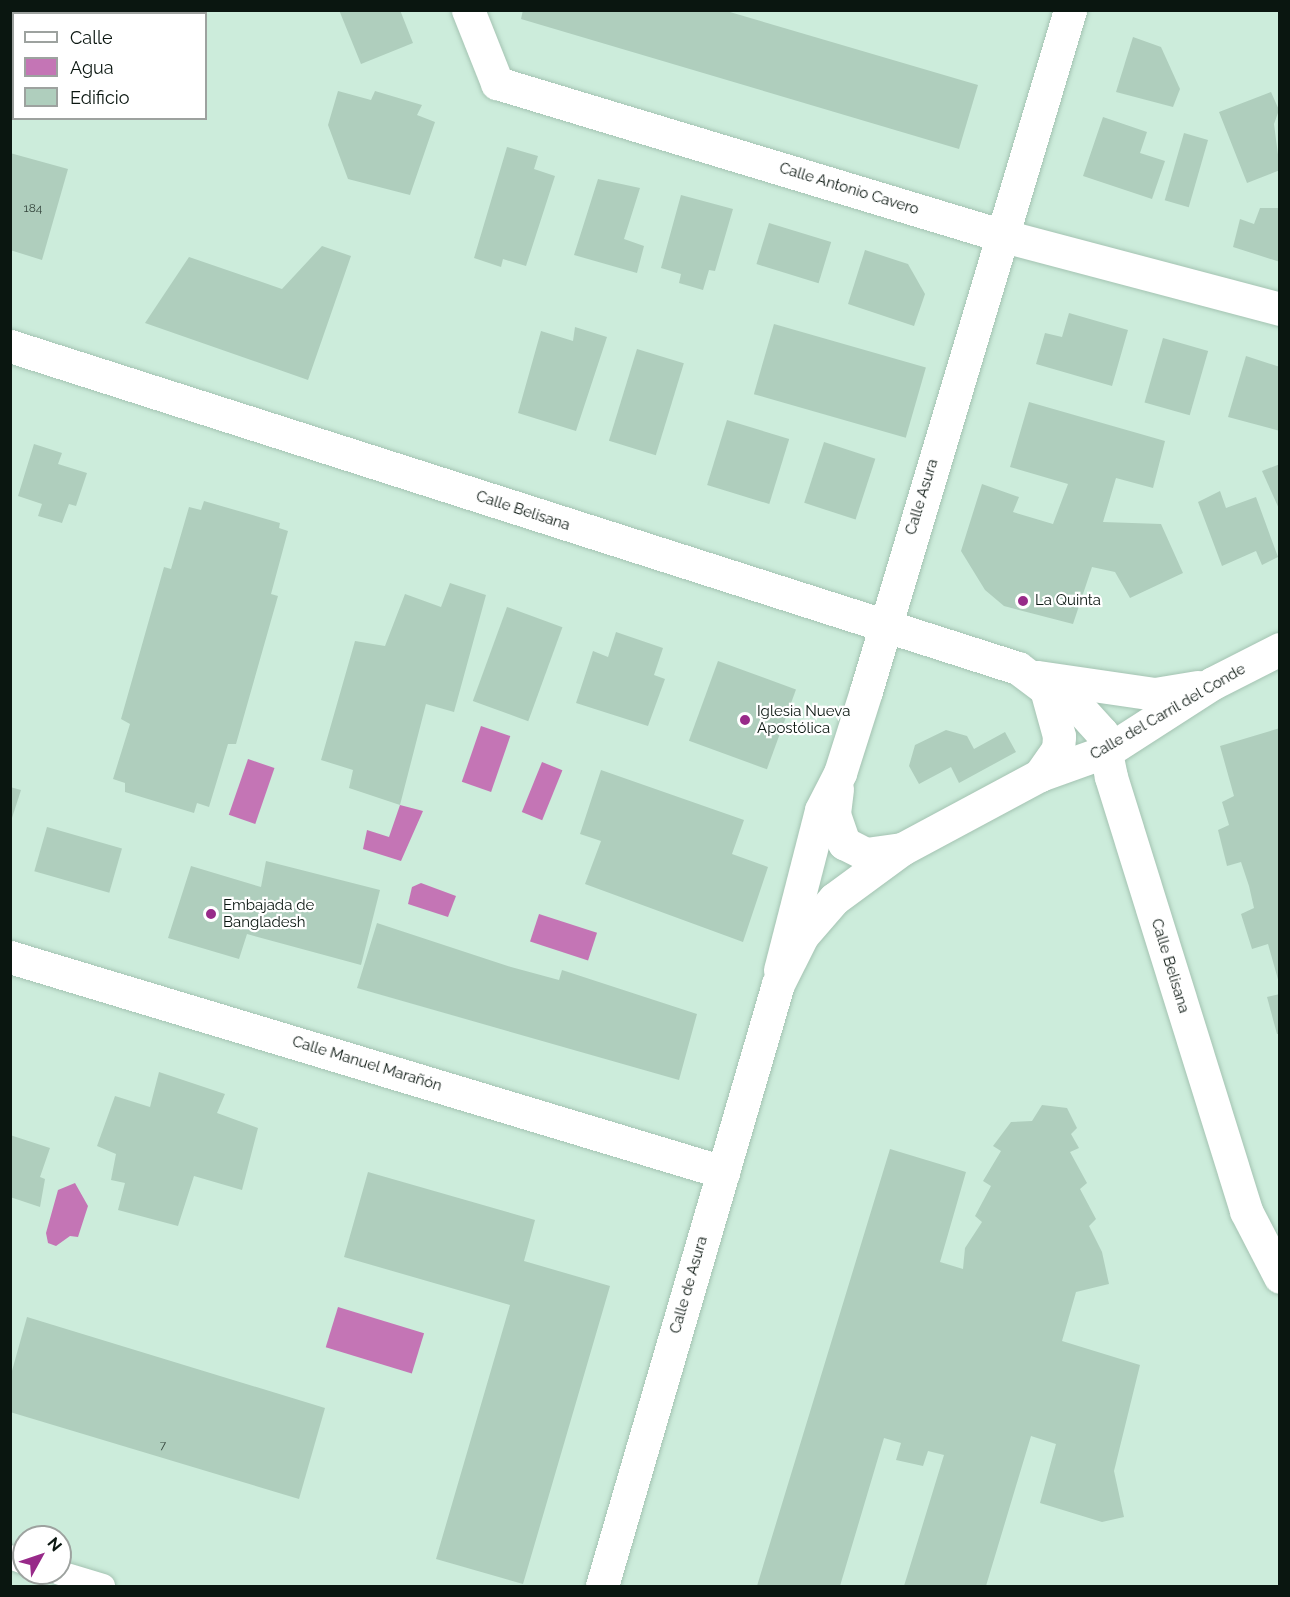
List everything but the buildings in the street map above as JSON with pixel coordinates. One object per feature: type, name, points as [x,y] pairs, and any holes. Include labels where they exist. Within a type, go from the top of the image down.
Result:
[{"type":"street","name":"Calle Antonio Cavero","points":[[468,10],[496,83],[1000,235],[1280,309]]},
{"type":"street","name":"Calle Asura","points":[[778,984],[821,810],[840,773],[1000,235],[1070,10]]},
{"type":"street","name":"Calle Belisana","points":[[10,346],[1036,677],[1155,694],[1213,683]]},
{"type":"street","name":"Calle del Carril del Conde","points":[[778,984],[815,920],[902,849],[1040,775],[1107,751],[1213,683],[1280,649]]},
{"type":"street","name":"Calle Belisana","points":[[1036,677],[1090,716],[1107,751],[1246,1211],[1280,1277]]},
{"type":"street","points":[[1036,677],[1054,708],[1059,736],[1058,749],[1040,775]]},
{"type":"street","points":[[840,773],[834,814],[844,843],[866,854],[902,849]]},
{"type":"street","name":"Calle Manuel Marañón","points":[[10,957],[723,1172]]},
{"type":"street","name":"Calle de Asura","points":[[602,1587],[778,984]]},
{"type":"lane","points":[[72,1577],[103,1587]]},
{"type":"water","points":[[61,10],[107,10],[107,11],[60,12]]},
{"type":"water","points":[[481,726],[510,736],[491,792],[462,782]]},
{"type":"water","points":[[248,759],[274,768],[255,824],[229,815]]},
{"type":"water","points":[[542,762],[562,770],[542,820],[522,812]]},
{"type":"water","points":[[400,805],[423,811],[401,861],[363,849],[367,830],[389,837]]},
{"type":"water","points":[[421,883],[456,896],[448,917],[408,904],[412,887]]},
{"type":"water","points":[[539,914],[597,933],[588,960],[530,942]]},
{"type":"water","points":[[75,1183],[88,1206],[78,1237],[70,1236],[56,1246],[48,1243],[46,1233],[58,1190]]},
{"type":"water","points":[[338,1307],[424,1333],[412,1373],[326,1347]]},
{"type":"place","name":"La Quinta","points":[[1023,601]]},
{"type":"place","name":"Iglesia Nueva Apostólica","points":[[745,720]]},
{"type":"place","name":"Embajada de Bangladesh","points":[[211,914]]}]
